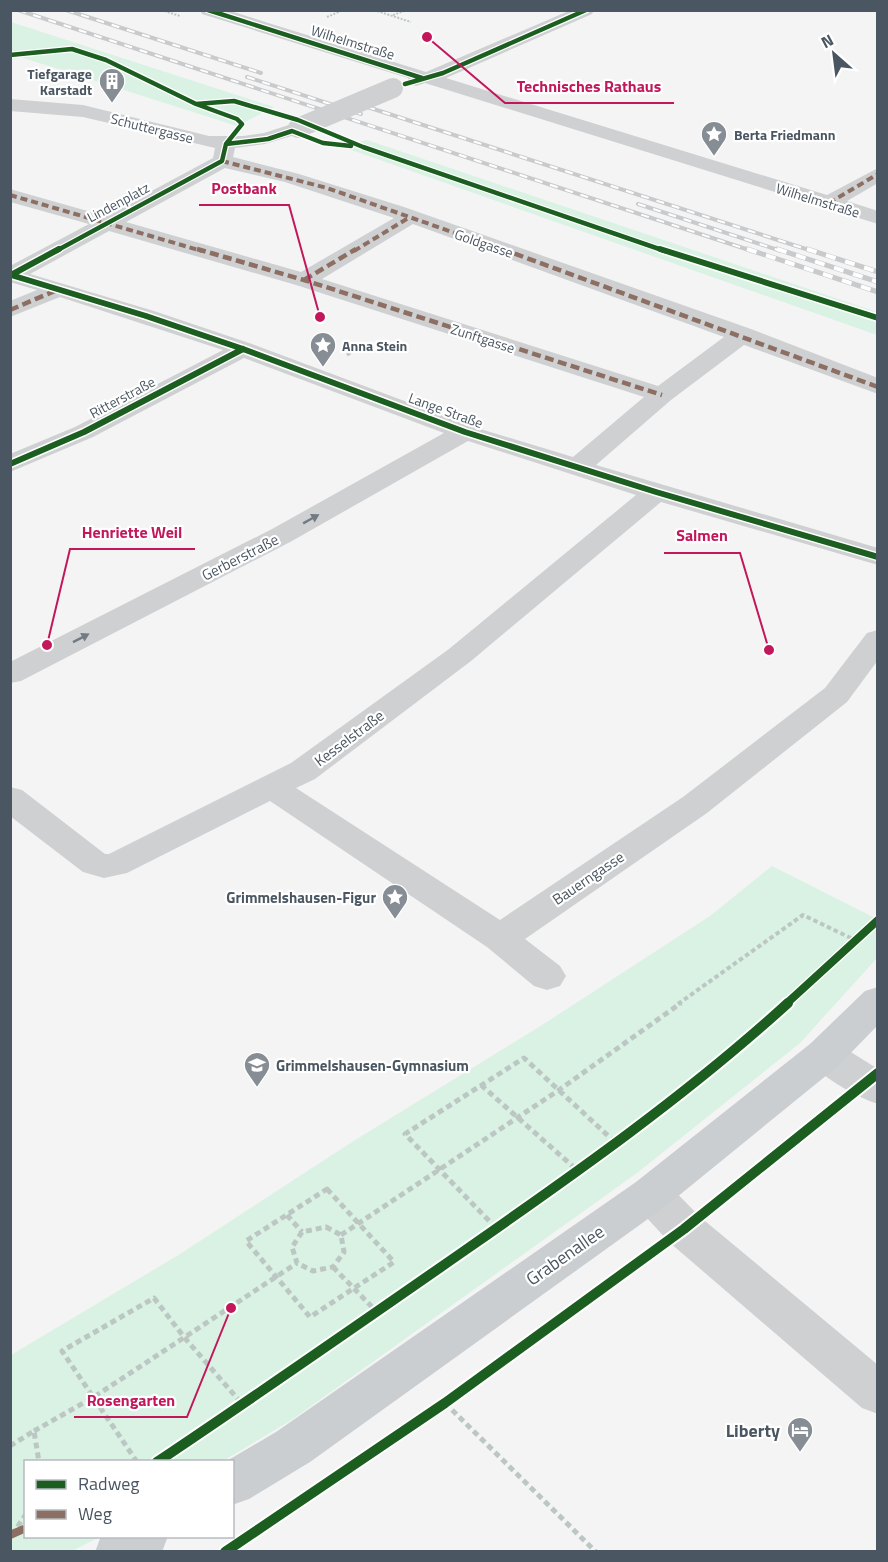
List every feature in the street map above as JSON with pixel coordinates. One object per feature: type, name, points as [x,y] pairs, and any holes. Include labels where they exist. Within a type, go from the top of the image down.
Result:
[{"type":"main road","name":"Grabenallee","points":[[234,1482],[293,1447],[651,1194],[824,1055],[878,1001]]},
{"type":"main road","points":[[119,1551],[141,1538]]},
{"type":"street","name":"Wilhelmstraße","points":[[208,10],[407,83],[878,218]]},
{"type":"street","points":[[407,83],[443,73],[586,10]]},
{"type":"street","name":"Schuttergasse","points":[[10,105],[83,111],[209,142],[224,153],[295,130],[407,83]]},
{"type":"street","name":"Goldgasse","points":[[224,153],[266,170],[410,217],[743,334],[878,387]]},
{"type":"street","name":"Lindenplatz","points":[[10,275],[105,224],[224,153]]},
{"type":"street","points":[[829,203],[878,174]]},
{"type":"street","name":"Zunftgasse","points":[[10,195],[105,224],[670,382]]},
{"type":"street","points":[[304,280],[410,217]]},
{"type":"street","name":"Lange Straße","points":[[10,275],[243,349],[465,432],[656,492],[878,557]]},
{"type":"street","points":[[10,309],[60,289]]},
{"type":"street","points":[[578,467],[670,382],[743,334]]},
{"type":"street","name":"Ritterstraße","points":[[10,465],[84,432],[243,349]]},
{"type":"street","name":"Gerberstraße","points":[[10,674],[282,536],[465,432]]},
{"type":"street","name":"Kesselstraße","points":[[10,798],[95,864],[104,866],[115,864],[273,788],[303,771],[460,655],[656,492]]},
{"type":"street","name":"Bauerngasse","points":[[500,938],[695,805],[836,695],[878,639]]},
{"type":"street","points":[[273,788],[500,938],[548,976]]},
{"type":"street","points":[[824,1055],[878,1089]]},
{"type":"street","points":[[651,1194],[684,1229],[878,1393]]},
{"type":"path","points":[[374,10],[411,22]]},
{"type":"path","points":[[392,16],[407,10]]},
{"type":"path","points":[[340,1235],[559,1090],[803,915],[857,941]]},
{"type":"path","points":[[496,1228],[405,1134],[524,1058],[617,1143]]},
{"type":"path","points":[[481,1085],[578,1171]]},
{"type":"path","points":[[327,1189],[359,1224],[393,1262],[310,1317],[246,1241],[327,1189]]},
{"type":"path","points":[[287,1215],[302,1232]]},
{"type":"path","points":[[326,1227],[340,1235],[345,1252],[333,1267],[313,1271],[297,1263],[292,1247],[302,1232],[326,1227]]},
{"type":"path","points":[[10,1446],[94,1397],[297,1263]]},
{"type":"path","points":[[333,1267],[376,1311]]},
{"type":"path","points":[[136,1460],[63,1351],[154,1298],[184,1337],[243,1405]]},
{"type":"path","points":[[445,1402],[596,1551]]},
{"type":"path","points":[[34,1431],[39,1460]]},
{"type":"path","points":[[12,1535],[24,1517]]},
{"type":"green space","points":[[11,22],[274,107],[237,126],[11,54]]},
{"type":"green space","points":[[367,140],[877,312],[877,335],[340,146]]},
{"type":"green space","points":[[772,866],[877,919],[877,958],[800,1043],[637,1173],[293,1419],[225,1460],[24,1460],[24,1538],[98,1538],[72,1551],[11,1551],[11,1355],[180,1254],[352,1142],[539,1027],[710,916]]},
{"type":"railway","points":[[18,10],[752,251]]},
{"type":"railway","points":[[66,10],[261,73]]},
{"type":"railway","points":[[247,77],[361,114]]},
{"type":"railway","points":[[352,102],[812,251]]},
{"type":"railway","points":[[638,204],[781,251]]},
{"type":"railway","points":[[747,249],[878,292]]},
{"type":"railway","points":[[777,249],[878,282]]},
{"type":"railway","points":[[807,249],[878,272]]},
{"type":"marked path","points":[[222,161],[327,188],[396,211],[689,316],[878,387]]},
{"type":"marked path","points":[[829,203],[878,174]]},
{"type":"marked path","points":[[10,195],[304,280],[662,395]]},
{"type":"marked path","points":[[304,280],[410,217]]},
{"type":"marked path","points":[[10,310],[57,290]]},
{"type":"marked path","points":[[10,1535],[24,1529]]},
{"type":"cycle path","points":[[208,10],[422,78]]},
{"type":"cycle path","points":[[405,84],[443,73],[586,10]]},
{"type":"cycle path","points":[[10,55],[72,49],[106,60],[196,104],[237,119],[242,124],[226,144],[222,161],[11,275]]},
{"type":"cycle path","points":[[196,104],[234,101],[298,120],[363,147],[663,250],[878,318]]},
{"type":"cycle path","points":[[226,144],[268,139],[292,131],[323,143],[351,146]]},
{"type":"cycle path","points":[[11,275],[146,316],[243,349],[465,432],[656,492],[878,557]]},
{"type":"cycle path","points":[[10,464],[84,432],[243,349]]},
{"type":"cycle path","points":[[160,1460],[243,1405],[617,1144],[754,1034],[878,920]]},
{"type":"cycle path","points":[[225,1552],[445,1403],[684,1229],[878,1073]]},
{"type":"place","name":"Technisches Rathaus","points":[[427,37]]},
{"type":"place","name":"Tiefgarage Karstadt","points":[[112,104]]},
{"type":"place","name":"Berta Friedmann","points":[[714,157]]},
{"type":"place","name":"Postbank","points":[[320,317]]},
{"type":"place","name":"Anna Stein","points":[[323,368]]},
{"type":"place","name":"Henriette Weil","points":[[47,645]]},
{"type":"place","name":"Salmen","points":[[769,650]]},
{"type":"place","name":"Grimmelshausen-Figur","points":[[395,920]]},
{"type":"place","name":"Grimmelshausen-Gymnasium","points":[[257,1088]]},
{"type":"place","name":"Rosengarten","points":[[231,1308]]},
{"type":"place","name":"Liberty","points":[[800,1453]]}]
